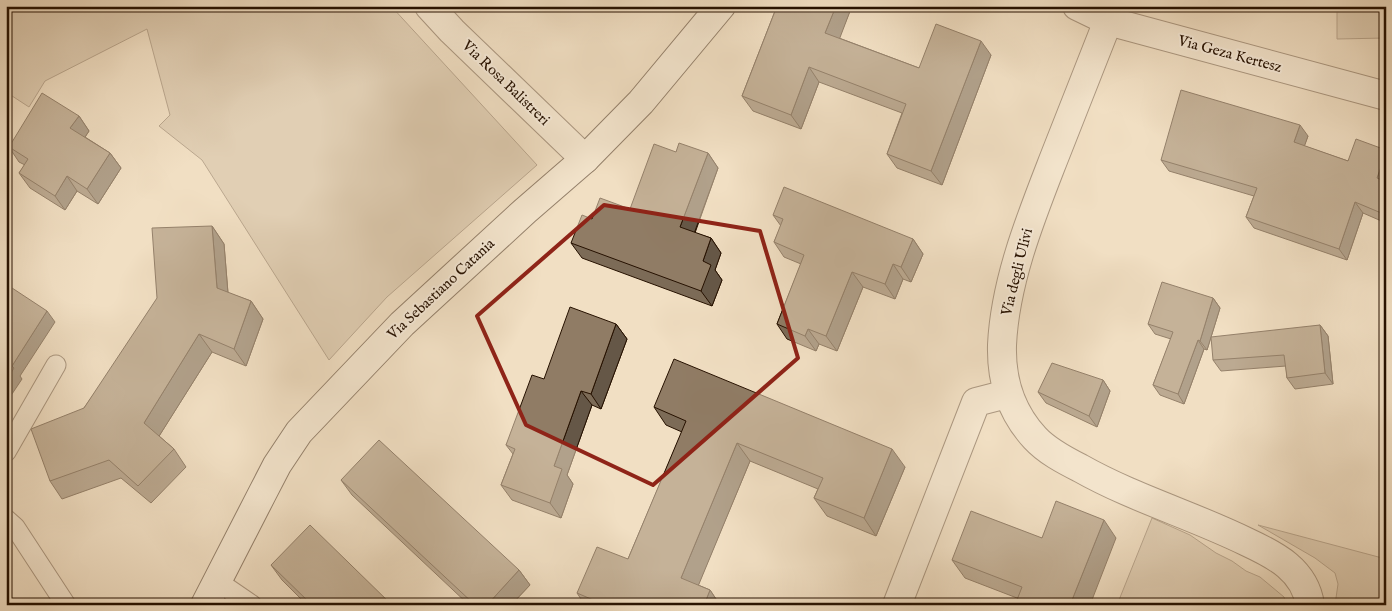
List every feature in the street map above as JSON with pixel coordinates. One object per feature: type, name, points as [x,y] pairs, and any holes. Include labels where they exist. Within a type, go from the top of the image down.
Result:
[{"type":"street","name":"Via Rosa Balistreri","points":[[429,6],[452,31],[585,159]]},
{"type":"street","name":"Via Sebastiano Catania","points":[[211,593],[277,465],[298,432],[402,324],[524,211],[585,159],[641,102],[721,6]]},
{"type":"street","name":"Via Geza Kertesz","points":[[1077,6],[1108,21],[1386,96]]},
{"type":"street","name":"Via degli Ulivi","points":[[1108,21],[1032,213],[1013,279],[1007,304],[1002,346],[1003,372],[1007,394],[1021,419],[1035,438],[1051,452],[1100,480],[1267,551],[1291,567],[1303,584],[1309,597],[1310,605]]},
{"type":"street","points":[[897,605],[976,402],[1007,394]]},
{"type":"lane","points":[[6,452],[56,365]]},
{"type":"lane","points":[[6,518],[15,527],[66,605]]},
{"type":"lane","points":[[211,593],[252,605]]},
{"type":"highlighted area","points":[[604,205],[760,231],[798,358],[653,485],[526,425],[477,316]]},
{"type":"shaded area","points":[[6,6],[391,6],[537,165],[387,297],[329,360],[202,160],[159,126],[170,115],[147,29],[45,81],[29,107],[6,92]]},
{"type":"shaded area","points":[[1337,6],[1386,6],[1386,38],[1337,39]]},
{"type":"shaded area","points":[[1152,518],[1190,535],[1246,571],[1260,577],[1284,597],[1287,605],[1117,605]]},
{"type":"shaded area","points":[[1258,525],[1386,559],[1386,605],[1335,605],[1338,584],[1335,573],[1315,558]]},
{"type":"building","points":[[777,6],[836,6],[825,33],[919,68],[936,24],[981,41],[931,171],[887,154],[906,104],[809,67],[791,115],[742,96]]},
{"type":"building","points":[[1181,90],[1300,125],[1294,142],[1348,161],[1356,139],[1386,150],[1377,178],[1386,182],[1386,215],[1355,202],[1339,249],[1246,217],[1257,188],[1161,160]]},
{"type":"building","points":[[42,93],[79,116],[70,128],[110,153],[87,189],[67,176],[55,196],[19,173],[28,159],[9,147]]},
{"type":"building","points":[[679,143],[708,153],[680,227],[711,238],[703,261],[711,265],[701,291],[571,243],[582,215],[592,219],[600,198],[630,209],[654,144],[676,152]]},
{"type":"building","points":[[784,187],[913,239],[901,267],[893,264],[885,284],[852,272],[826,336],[808,329],[805,336],[777,324],[804,255],[774,242],[783,219],[773,215]]},
{"type":"building","points":[[212,226],[217,288],[251,301],[234,349],[199,334],[144,423],[174,449],[138,486],[109,460],[50,481],[31,429],[84,408],[157,298],[152,228]]},
{"type":"building","points":[[1162,282],[1213,298],[1200,341],[1198,340],[1178,394],[1153,385],[1173,332],[1148,324]]},
{"type":"building","points":[[6,284],[47,311],[12,366],[14,368],[6,381]]},
{"type":"building","points":[[570,307],[616,324],[591,394],[581,391],[554,466],[562,469],[550,503],[501,485],[515,449],[506,445],[532,375],[544,379]]},
{"type":"building","points":[[1320,325],[1325,373],[1287,378],[1284,355],[1213,360],[1211,337]]},
{"type":"building","points":[[674,359],[892,449],[864,518],[814,498],[823,478],[737,443],[681,578],[710,590],[704,605],[605,605],[577,593],[597,547],[628,559],[686,421],[654,407]]},
{"type":"building","points":[[1052,363],[1103,380],[1089,416],[1038,392]]},
{"type":"building","points":[[379,440],[519,570],[487,605],[475,605],[341,480]]},
{"type":"building","points":[[1056,501],[1104,520],[1070,605],[1015,605],[1022,587],[952,560],[971,511],[1042,538]]},
{"type":"building","points":[[310,525],[392,605],[312,605],[271,565]]}]
